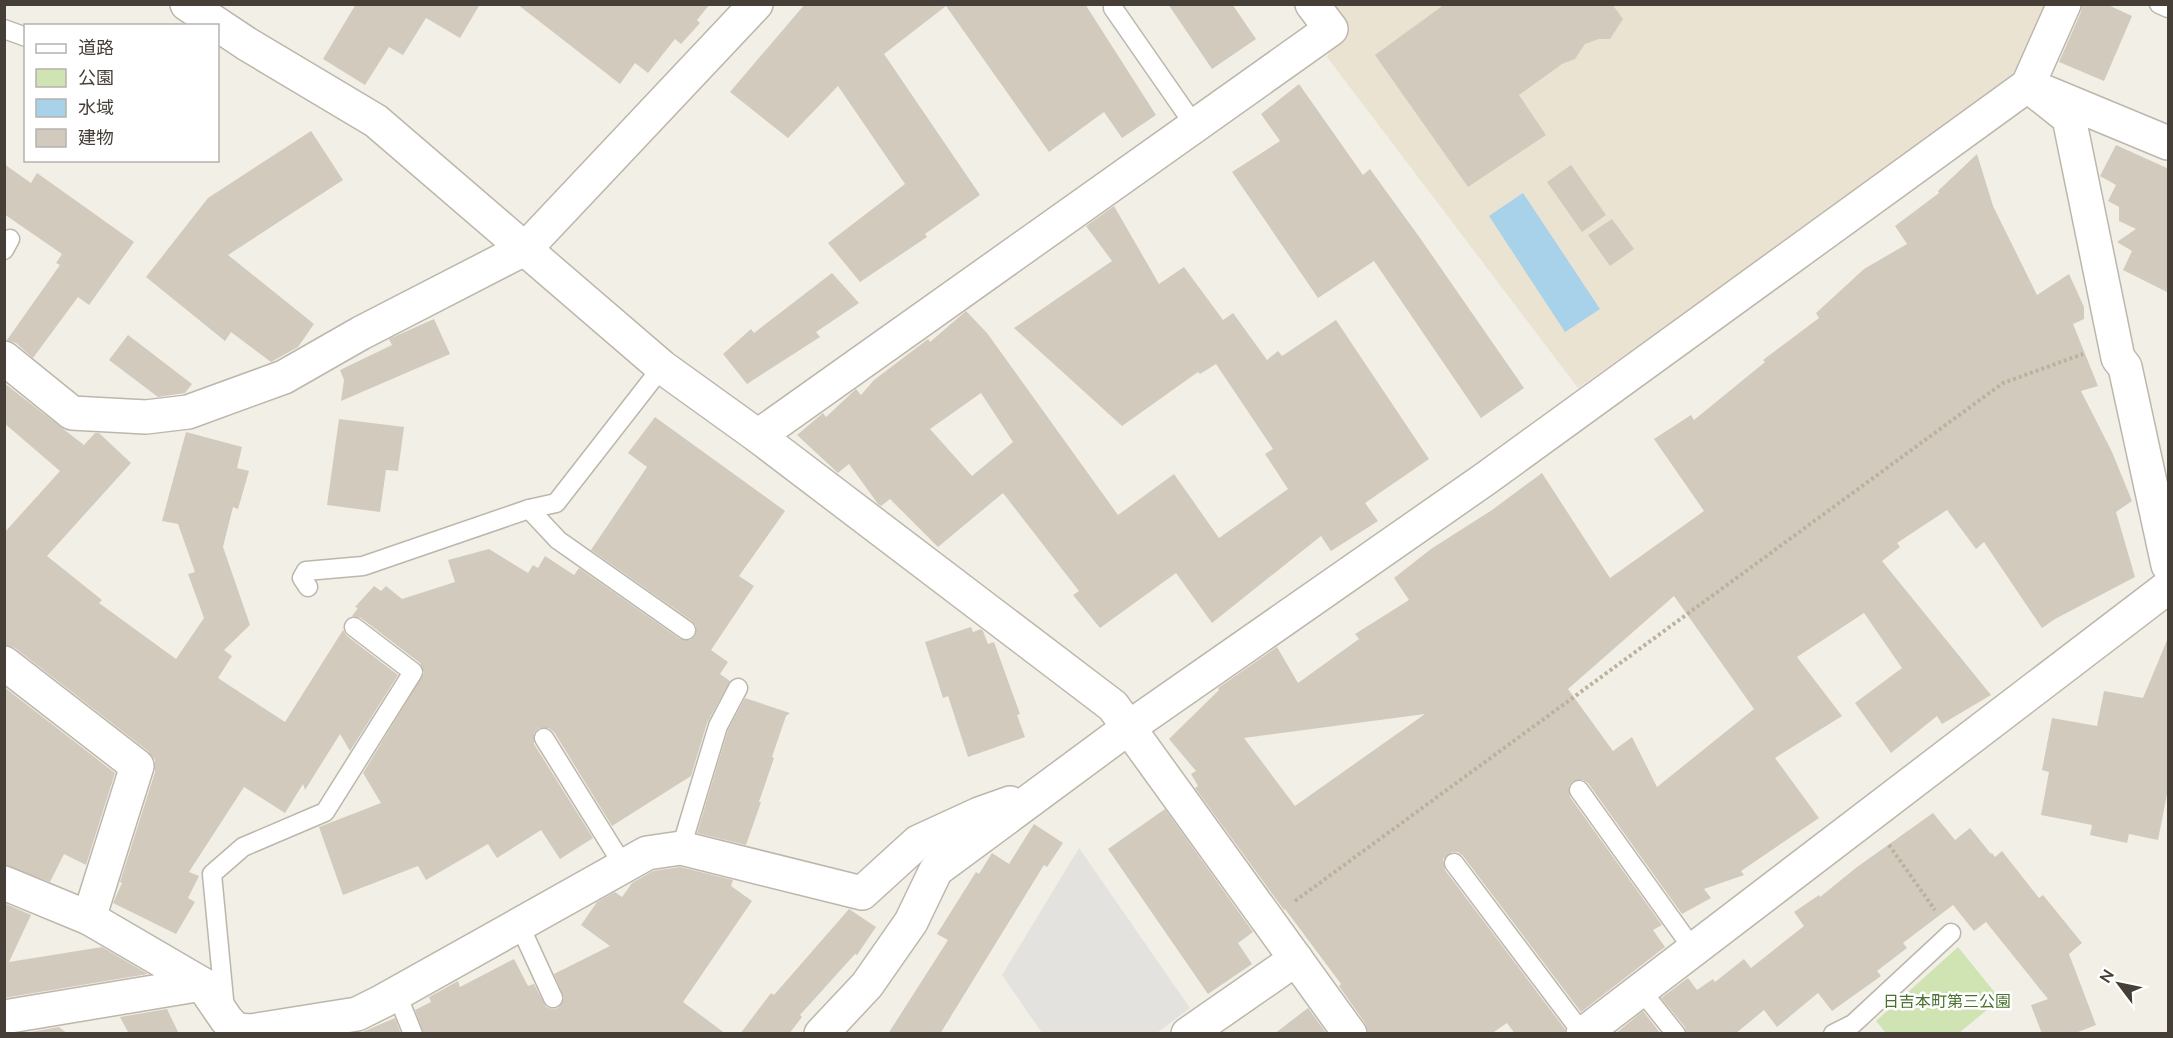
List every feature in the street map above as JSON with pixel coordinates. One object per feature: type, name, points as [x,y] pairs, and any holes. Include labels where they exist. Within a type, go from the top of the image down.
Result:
[{"type":"street","points":[[187,4],[209,24]]},
{"type":"street","points":[[758,436],[1331,29],[1312,4]]},
{"type":"street","points":[[821,1034],[867,985],[905,931],[936,870],[1128,728],[1485,479],[2028,85],[2064,4]]},
{"type":"street","points":[[4,358],[72,413],[146,417],[188,412],[284,377],[361,333],[526,248],[746,8]]},
{"type":"street","points":[[219,33],[232,45],[376,121],[662,367],[758,436],[1113,706],[1350,1034]]},
{"type":"street","points":[[2028,85],[2169,143]]},
{"type":"street","points":[[2028,85],[2069,118],[2118,358],[2125,368],[2169,565]]},
{"type":"street","points":[[1583,1034],[2169,587]]},
{"type":"street","points":[[4,663],[136,766],[89,918]]},
{"type":"street","points":[[4,882],[89,918],[202,984],[236,1030],[251,1031],[357,1014],[397,994],[647,853],[681,848],[862,893],[918,842],[979,814],[1043,792]]},
{"type":"street","points":[[1188,1034],[1296,959]]},
{"type":"street","points":[[4,1017],[202,984]]},
{"type":"lane","points":[[2159,4],[2169,8]]},
{"type":"lane","points":[[1113,8],[1195,126]]},
{"type":"lane","points":[[4,29],[24,36]]},
{"type":"lane","points":[[308,587],[302,578],[306,571],[363,566],[529,509],[556,503],[662,367]]},
{"type":"lane","points":[[529,509],[558,540],[686,630]]},
{"type":"lane","points":[[226,1019],[212,874],[243,847],[325,812],[413,672],[354,627]]},
{"type":"lane","points":[[681,848],[717,726],[738,688]]},
{"type":"lane","points":[[544,738],[623,865]]},
{"type":"lane","points":[[1579,790],[1693,949]]},
{"type":"lane","points":[[1454,863],[1583,1034]]},
{"type":"lane","points":[[519,924],[554,998]]},
{"type":"lane","points":[[1833,1034],[1853,1024],[1951,933]]},
{"type":"lane","points":[[1640,989],[1676,1034]]},
{"type":"lane","points":[[397,994],[413,1034]]},
{"type":"path","points":[[1268,921],[2003,383],[2115,343]]},
{"type":"path","points":[[1869,816],[1951,933]]},
{"type":"shaded area","points":[[1335,5],[2052,5],[2019,79],[1578,388],[1327,57],[1346,19]]},
{"type":"shaded area","points":[[1079,848],[1190,1008],[1157,1033],[1042,1033],[1002,975]]},
{"type":"green space","name":"日吉本町第三公園","points":[[1958,947],[2000,999],[1959,1033],[1886,1033],[1876,1021]]},
{"type":"water","points":[[1523,193],[1600,309],[1565,332],[1489,216]]},
{"type":"building","points":[[356,4],[480,4],[460,38],[426,18],[403,55],[389,47],[365,85],[323,59]]},
{"type":"building","points":[[517,4],[710,4],[697,20],[700,23],[681,44],[675,39],[648,73],[635,63],[620,84]]},
{"type":"building","points":[[805,4],[1085,4],[1156,115],[1122,138],[1104,112],[1049,152],[946,6],[884,54],[980,195],[925,234],[927,237],[860,282],[828,243],[905,184],[838,86],[788,138],[730,92]]},
{"type":"building","points":[[1168,4],[1232,4],[1256,39],[1212,69]]},
{"type":"building","points":[[1445,4],[1612,4],[1623,19],[1610,39],[1599,39],[1585,44],[1575,59],[1562,64],[1519,95],[1546,135],[1468,187],[1375,55]]},
{"type":"building","points":[[2082,4],[2106,4],[2132,16],[2104,81],[2059,62],[2081,12]]},
{"type":"building","points":[[1299,84],[1363,175],[1370,169],[1524,388],[1481,418],[1374,261],[1318,298],[1232,172],[1280,141],[1261,114]]},
{"type":"building","points":[[311,131],[343,180],[228,255],[314,324],[298,347],[271,362],[231,332],[225,341],[146,277],[208,198]]},
{"type":"building","points":[[2116,145],[2169,169],[2169,293],[2123,270],[2132,251],[2117,242],[2136,229],[2119,221],[2119,207],[2108,201],[2116,185],[2100,176]]},
{"type":"building","points":[[1977,154],[1993,206],[2037,295],[2069,274],[2084,307],[2084,319],[2073,324],[2098,386],[2081,391],[2112,452],[2132,501],[2116,512],[2135,577],[2042,628],[1984,542],[1976,549],[1947,510],[1897,543],[1900,547],[1882,561],[1991,695],[1942,724],[1937,716],[1891,753],[1855,703],[1902,668],[1864,613],[1797,657],[1842,716],[1775,758],[1819,818],[1741,871],[1744,875],[1704,889],[1711,898],[1682,914],[1588,783],[1583,780],[1573,781],[1569,786],[1570,797],[1662,925],[1653,930],[1665,947],[1581,1012],[1463,856],[1458,852],[1452,852],[1443,859],[1445,870],[1565,1029],[1565,1034],[1515,1034],[1507,1023],[1491,1034],[1369,1034],[1365,1023],[1339,986],[1341,984],[1195,788],[1198,786],[1191,774],[1196,771],[1169,739],[1219,690],[1218,688],[1277,647],[1298,683],[1359,639],[1355,634],[1409,600],[1394,578],[1431,549],[1492,510],[1542,473],[1610,578],[1704,511],[1654,439],[1691,415],[1694,420],[1765,362],[1763,360],[1819,318],[1816,313],[1864,269],[1907,244],[1895,226],[1939,193],[1938,191]],"holes":[[[1674,596],[1754,709],[1657,787],[1632,737],[1613,751],[1568,689]],[[1425,714],[1295,806],[1244,738]]]},
{"type":"building","points":[[4,164],[31,183],[37,173],[134,242],[89,305],[78,297],[33,358],[16,343],[7,340],[60,265],[56,263],[62,254],[4,214]]},
{"type":"building","points":[[1571,165],[1606,215],[1582,232],[1547,182]]},
{"type":"building","points":[[1114,206],[1159,284],[1184,267],[1223,320],[1233,313],[1267,360],[1278,351],[1282,356],[1336,320],[1429,459],[1365,503],[1378,521],[1331,551],[1321,536],[1212,623],[1176,573],[1100,628],[1073,595],[1079,591],[1003,493],[938,547],[890,499],[881,506],[878,504],[849,464],[838,473],[797,435],[823,413],[826,417],[856,389],[861,395],[874,380],[928,339],[930,342],[966,311],[987,333],[1118,515],[1174,474],[1219,538],[1288,489],[1265,454],[1273,449],[1216,364],[1200,374],[1198,372],[1122,426],[1014,328],[1112,261],[1086,226]],"holes":[[[981,393],[1013,442],[972,476],[930,429]]]},
{"type":"building","points":[[1612,219],[1634,249],[1610,266],[1588,235]]},
{"type":"building","points":[[832,273],[859,303],[816,332],[820,337],[747,384],[723,354],[751,329],[754,333]]},
{"type":"building","points":[[434,319],[450,354],[341,401],[344,380],[340,370],[392,345],[389,339]]},
{"type":"building","points":[[128,335],[192,384],[185,393],[158,397],[109,360]]},
{"type":"building","points":[[4,383],[84,445],[95,433],[99,433],[131,463],[47,556],[102,600],[99,603],[176,659],[204,618],[188,574],[195,572],[178,524],[162,521],[186,432],[242,447],[237,468],[249,471],[238,509],[233,507],[223,547],[250,625],[224,650],[232,656],[218,678],[285,722],[343,630],[347,636],[398,675],[350,751],[340,734],[305,790],[303,784],[285,813],[244,787],[189,872],[199,876],[188,898],[195,902],[176,934],[113,903],[122,883],[120,882],[155,772],[155,760],[148,751],[15,648],[4,645],[4,533],[60,471],[4,423]]},
{"type":"building","points":[[655,417],[785,511],[739,576],[754,586],[711,650],[728,662],[720,674],[730,681],[707,723],[691,776],[612,826],[554,732],[549,728],[539,728],[534,733],[534,744],[593,838],[560,859],[541,830],[497,858],[488,844],[426,880],[418,866],[343,895],[319,827],[381,803],[363,773],[424,673],[420,663],[361,618],[352,616],[358,608],[355,607],[374,586],[381,591],[386,586],[402,599],[455,582],[448,560],[489,549],[528,573],[533,565],[538,568],[545,556],[574,575],[579,568],[680,639],[690,640],[695,636],[696,626],[692,621],[591,550],[647,467],[628,453]]},
{"type":"building","points":[[339,419],[404,427],[398,471],[386,470],[380,512],[327,505]]},
{"type":"building","points":[[971,627],[973,632],[981,629],[983,631],[988,644],[994,642],[1020,714],[1017,715],[1025,737],[968,757],[948,696],[943,698],[925,642]]},
{"type":"building","points":[[2168,638],[2169,784],[2158,840],[2129,834],[2127,843],[2090,835],[2092,825],[2041,815],[2049,772],[2042,770],[2052,718],[2097,726],[2104,691],[2143,698]]},
{"type":"building","points":[[4,687],[115,773],[86,865],[64,854],[50,882],[4,865]]},
{"type":"building","points":[[745,698],[790,713],[786,716],[772,757],[774,758],[759,802],[761,802],[746,845],[697,833],[728,730]]},
{"type":"building","points":[[1165,809],[1253,932],[1238,943],[1252,964],[1208,994],[1108,849]]},
{"type":"building","points":[[1933,813],[1955,840],[1970,828],[1995,857],[2002,851],[2039,898],[2043,895],[2082,943],[2069,954],[2096,1025],[2073,1034],[2042,1034],[2031,1005],[2048,999],[1986,922],[1974,931],[1953,905],[1903,943],[1907,948],[1877,971],[1881,976],[1832,1011],[1818,993],[1777,1027],[1764,1010],[1735,1034],[1687,1034],[1685,1027],[1661,998],[1688,978],[1697,990],[1713,979],[1715,982],[1744,959],[1751,968],[1804,926],[1794,912],[1819,895],[1820,897],[1857,867]]},
{"type":"building","points":[[1034,824],[1063,843],[1047,867],[1044,865],[940,1034],[888,1034],[948,940],[937,934],[976,872],[979,874],[992,853],[1009,864]]},
{"type":"building","points":[[680,867],[733,880],[731,886],[752,901],[683,1002],[726,1034],[424,1034],[415,1010],[431,1002],[429,997],[458,981],[460,987],[514,959],[528,986],[534,984],[546,1007],[558,1008],[564,998],[554,974],[610,946],[581,925],[597,902],[615,892],[622,897],[632,883],[653,871]]},
{"type":"building","points":[[4,903],[31,915],[9,962],[102,947],[148,974],[4,998]]},
{"type":"building","points":[[849,909],[876,927],[857,955],[855,954],[800,1015],[802,1017],[789,1034],[740,1034],[771,993],[774,995]]},
{"type":"building","points":[[1308,1008],[1327,1034],[1274,1034]]},
{"type":"building","points":[[167,1009],[179,1034],[129,1034],[120,1017]]},
{"type":"building","points":[[1643,1011],[1661,1034],[1615,1034]]},
{"type":"building","points":[[395,1018],[401,1034],[360,1034],[360,1033]]},
{"type":"building","points":[[59,1027],[68,1034],[19,1034]]}]
